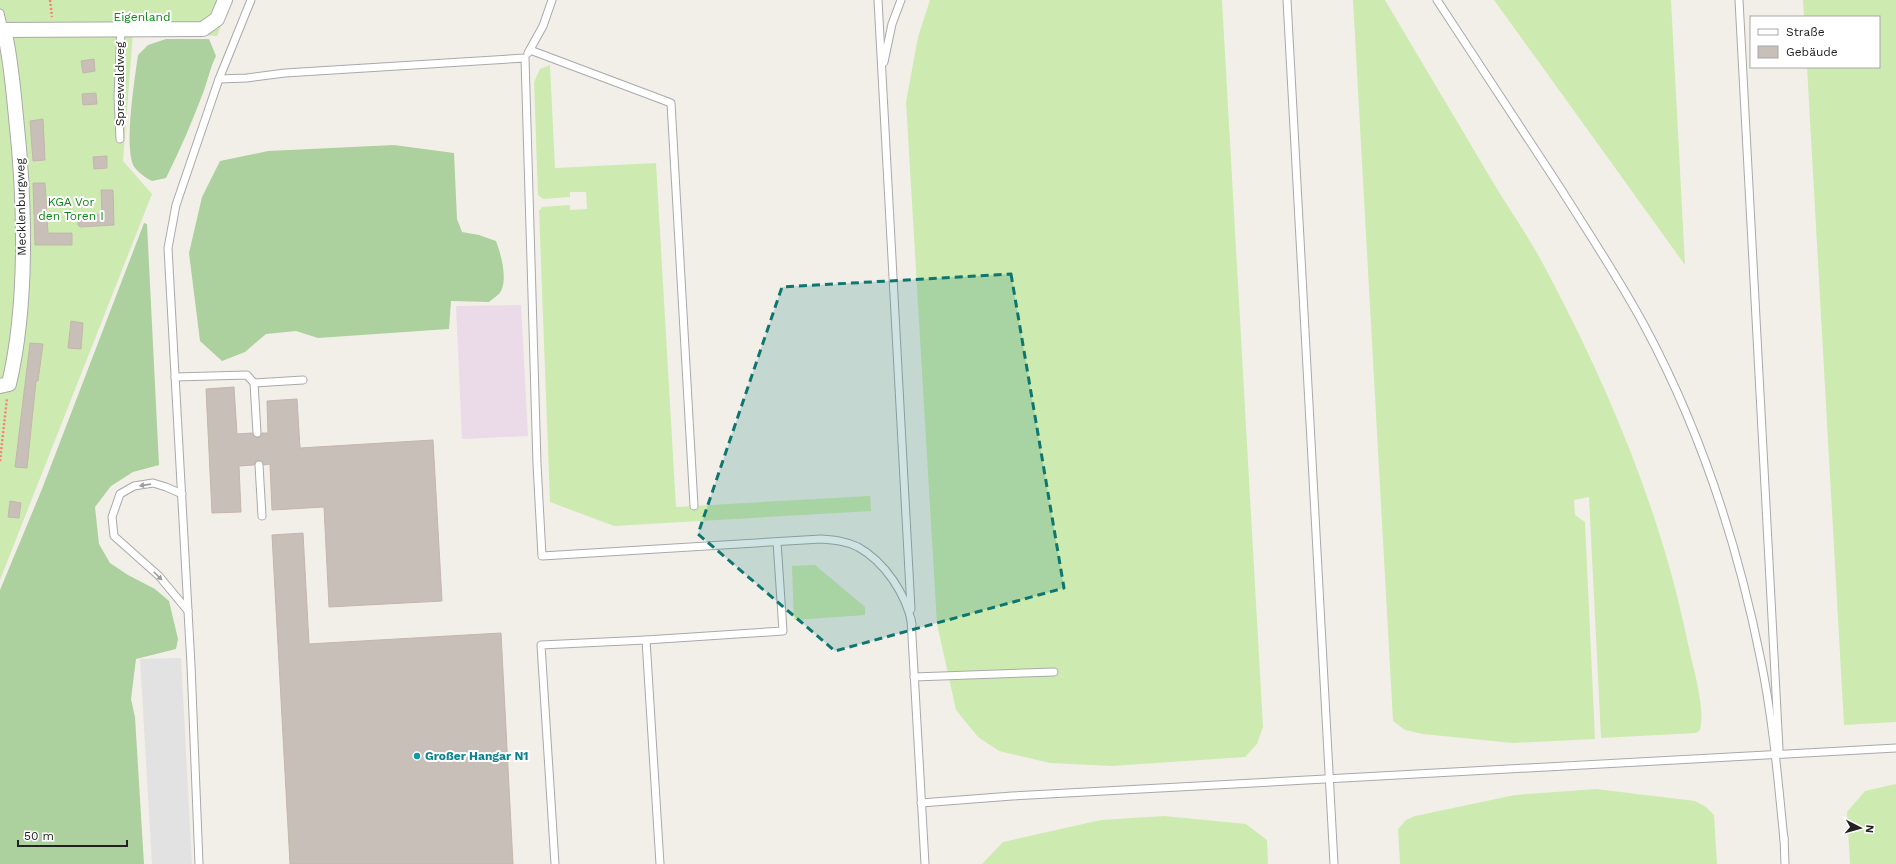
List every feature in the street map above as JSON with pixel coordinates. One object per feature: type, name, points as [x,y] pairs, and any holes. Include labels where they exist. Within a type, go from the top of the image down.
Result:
[{"type":"street","points":[[2,30],[203,29],[217,20],[223,3]]},
{"type":"street","name":"Mecklenburgweg","points":[[2,30],[10,57],[20,147],[23,210],[22,282],[14,364],[4,385]]},
{"type":"lane","points":[[199,864],[188,612],[168,248],[176,205],[219,79],[251,0]]},
{"type":"lane","points":[[552,0],[543,26],[525,58],[537,456],[542,556],[834,540],[858,547],[887,573],[900,590],[909,609],[912,624]]},
{"type":"lane","points":[[878,0],[925,864]]},
{"type":"lane","points":[[882,84],[886,50],[892,24],[901,0]]},
{"type":"lane","points":[[1287,0],[1334,864]]},
{"type":"lane","points":[[1437,0],[1611,267],[1644,326],[1674,389],[1700,450],[1722,510],[1747,596],[1761,662],[1777,754]]},
{"type":"lane","points":[[1739,0],[1777,754],[1785,864]]},
{"type":"lane","points":[[0,13],[2,30]]},
{"type":"lane","name":"Spreewaldweg","points":[[120,139],[118,96],[121,29]]},
{"type":"lane","points":[[530,50],[671,103],[694,506]]},
{"type":"lane","points":[[219,79],[247,78],[285,72],[525,58]]},
{"type":"lane","points":[[175,377],[247,375],[254,383],[257,433]]},
{"type":"lane","points":[[254,383],[303,380]]},
{"type":"lane","points":[[259,465],[262,516]]},
{"type":"lane","points":[[182,494],[166,486],[153,484],[134,486],[120,494],[112,517],[114,536],[159,576],[188,612]]},
{"type":"lane","points":[[555,864],[542,645],[783,631],[777,542]]},
{"type":"lane","points":[[646,640],[660,864]]},
{"type":"lane","points":[[914,677],[1054,672]]},
{"type":"lane","points":[[921,803],[1012,796],[1896,748]]},
{"type":"path","points":[[0,461],[4,385]]},
{"type":"highlighted area","points":[[1011,274],[1064,588],[835,651],[698,534],[782,287]]},
{"type":"shaded area","points":[[521,305],[528,436],[462,439],[456,306]]},
{"type":"shaded area","points":[[181,658],[192,864],[152,864],[140,659]]},
{"type":"green space","name":"KGA Vor den Toren I","points":[[0,0],[231,0],[217,36],[133,33],[123,161],[152,194],[0,580]]},
{"type":"green space","points":[[930,0],[1222,0],[1263,727],[1257,744],[1245,757],[1111,766],[1050,763],[999,751],[978,737],[956,710],[937,624],[906,102],[918,37]]},
{"type":"green space","points":[[1353,0],[1385,0],[1494,184],[1537,253],[1593,364],[1613,408],[1631,454],[1663,545],[1676,592],[1700,698],[1700,730],[1696,733],[1601,738],[1589,497],[1574,500],[1575,515],[1585,522],[1595,739],[1513,743],[1423,734],[1405,730],[1393,721]]},
{"type":"green space","points":[[1494,0],[1671,0],[1685,265]]},
{"type":"green space","points":[[1803,0],[1896,0],[1896,722],[1844,725],[1807,68],[1880,68],[1880,16],[1804,16]]},
{"type":"green space","points":[[166,39],[209,39],[216,56],[195,115],[166,178],[152,181],[135,168],[132,159],[130,146],[131,113],[138,55],[148,45]]},
{"type":"green space","points":[[550,65],[555,168],[656,163],[676,507],[870,496],[871,511],[614,526],[550,502],[539,211],[542,207],[570,205],[570,210],[587,209],[586,192],[570,192],[570,197],[543,199],[538,195],[534,82],[540,69]]},
{"type":"green space","points":[[394,145],[454,153],[457,219],[462,232],[479,235],[496,241],[502,260],[504,275],[502,289],[499,294],[489,302],[451,301],[449,329],[318,338],[296,331],[266,334],[245,352],[222,361],[200,341],[189,253],[202,197],[220,161],[268,151]]},
{"type":"green space","points":[[144,223],[147,224],[159,465],[133,472],[111,486],[95,507],[99,544],[110,563],[128,575],[155,589],[169,601],[178,639],[176,649],[136,659],[131,699],[135,717],[144,864],[0,864],[0,590],[42,489]]},
{"type":"green space","points":[[815,565],[865,607],[865,615],[794,620],[792,566]]},
{"type":"green space","points":[[1896,784],[1896,864],[1850,864],[1847,812],[1865,791]]},
{"type":"green space","points":[[1596,789],[1695,801],[1706,807],[1714,815],[1717,864],[1400,864],[1398,829],[1406,820],[1415,816],[1515,795]]},
{"type":"green space","points":[[1164,816],[1246,824],[1267,840],[1268,864],[982,864],[1003,842],[1101,820]]},
{"type":"building","points":[[94,59],[95,71],[83,73],[81,61]]},
{"type":"building","points":[[96,93],[97,104],[83,105],[82,94]]},
{"type":"building","points":[[43,119],[45,160],[33,161],[30,121]]},
{"type":"building","points":[[107,156],[107,168],[94,169],[93,157]]},
{"type":"building","points":[[33,183],[45,183],[48,233],[72,233],[72,245],[35,245]]},
{"type":"building","points":[[101,190],[113,190],[114,225],[80,227],[78,225],[78,215],[102,214]]},
{"type":"building","points":[[71,321],[83,323],[81,349],[68,348]]},
{"type":"building","points":[[30,343],[43,344],[38,381],[36,381],[27,468],[15,467]]},
{"type":"building","points":[[234,387],[237,434],[252,433],[257,438],[260,437],[262,433],[268,433],[267,401],[297,399],[300,448],[433,440],[442,601],[329,607],[324,507],[272,510],[270,464],[264,465],[261,460],[256,461],[254,465],[239,466],[241,512],[212,513],[206,389]]},
{"type":"building","points":[[10,501],[21,503],[19,518],[8,517]]},
{"type":"building","name":"Großer Hangar N1","points":[[303,533],[309,644],[501,633],[513,864],[290,864],[272,535]]},
{"type":"place","name":"Großer Hangar N1","points":[[417,756]]},
{"type":"park label","name":"Eigenland","points":[[142,17]]}]
